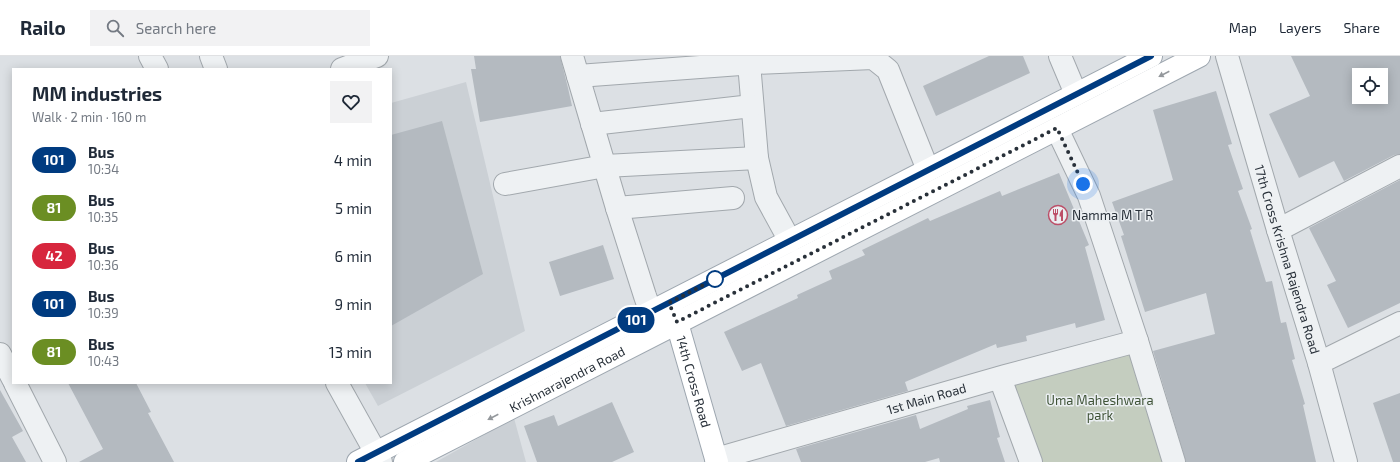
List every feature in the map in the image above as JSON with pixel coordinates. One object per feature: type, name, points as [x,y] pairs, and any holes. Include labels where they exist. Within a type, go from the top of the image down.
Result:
[{"type":"main road","points":[[372,459],[660,307],[1151,56]]},
{"type":"main road","name":"Krishnarajendra Road","points":[[405,462],[1199,56]]},
{"type":"main road","name":"14th Cross Road","points":[[660,307],[677,322],[717,460]]},
{"type":"street","points":[[150,56],[156,68]]},
{"type":"street","points":[[211,56],[216,68]]},
{"type":"street","points":[[345,68],[377,56]]},
{"type":"street","points":[[1060,56],[1076,94]]},
{"type":"street","name":"17th Cross Krishna Rajendra Road","points":[[1227,56],[1319,363],[1346,462]]},
{"type":"street","points":[[658,332],[660,307],[617,208],[575,66],[749,63],[872,58],[888,70],[928,170]]},
{"type":"street","points":[[749,63],[757,158],[766,197],[790,241]]},
{"type":"street","points":[[592,124],[752,106]]},
{"type":"street","points":[[1057,128],[1089,196],[1137,341],[1174,462]]},
{"type":"street","points":[[505,184],[605,166],[757,158]]},
{"type":"street","points":[[1278,230],[1400,166]]},
{"type":"street","points":[[617,208],[733,198]]},
{"type":"street","points":[[1319,363],[1400,324]]},
{"type":"street","name":"1st Main Road","points":[[717,460],[1000,378],[1137,341]]},
{"type":"street","points":[[0,354],[12,378]]},
{"type":"street","points":[[1000,378],[1031,462]]},
{"type":"street","points":[[16,384],[55,462]]},
{"type":"street","points":[[337,384],[372,459]]},
{"type":"shaded area","points":[[466,82],[525,331],[378,406],[366,384],[392,384],[392,103]]},
{"type":"shaded area","points":[[514,418],[526,462],[436,462]]},
{"type":"green space","name":"Uma Maheshwara park","points":[[1137,341],[1174,462],[1033,462],[1005,375]]},
{"type":"building","points":[[474,56],[560,56],[572,106],[480,122],[471,69],[476,69]]},
{"type":"building","points":[[989,56],[1023,56],[1030,73],[936,116],[923,86]]},
{"type":"building","points":[[1291,56],[1400,56],[1400,154],[1394,155],[1344,181],[1334,161],[1299,178],[1269,114],[1310,96]]},
{"type":"building","points":[[1216,91],[1232,144],[1228,145],[1243,189],[1238,191],[1252,229],[1250,230],[1266,282],[1272,281],[1281,323],[1286,322],[1295,359],[1292,360],[1305,404],[1303,405],[1316,462],[1186,462],[1153,351],[1215,334],[1206,293],[1145,312],[1121,236],[1124,235],[1112,202],[1173,180],[1153,110]]},
{"type":"building","points":[[442,121],[483,274],[392,325],[392,135]]},
{"type":"building","points":[[1059,173],[1089,245],[1085,247],[1105,320],[1076,328],[1075,323],[1026,336],[1027,341],[997,348],[996,344],[905,382],[908,391],[786,426],[761,363],[742,371],[724,332],[798,298],[797,295],[832,279],[829,271],[865,255],[862,250],[928,218],[930,221],[1000,191],[1002,196]]},
{"type":"building","points":[[1400,180],[1400,303],[1348,328],[1327,285],[1336,281],[1309,228]]},
{"type":"building","points":[[603,245],[614,279],[560,296],[549,262]]},
{"type":"building","points":[[69,384],[137,384],[151,412],[148,413],[174,462],[79,462],[103,449]]},
{"type":"building","points":[[0,390],[23,431],[12,437],[26,462],[0,462]]},
{"type":"building","points":[[1400,393],[1400,462],[1393,462],[1373,403]]},
{"type":"building","points":[[990,400],[1000,437],[997,438],[1005,462],[940,462],[939,458],[925,462],[801,462],[796,449],[916,415],[920,429],[968,409],[967,406]]},
{"type":"building","points":[[612,402],[634,452],[612,462],[537,462],[524,426],[554,415],[558,426]]},
{"type":"bus line","name":"101","points":[[358,462],[1151,56]]},
{"type":"place","name":"Namma M T R","points":[[1058,215]]},
{"type":"route","points":[[715,279],[669,303],[677,322],[1057,128],[1083,184]]}]
